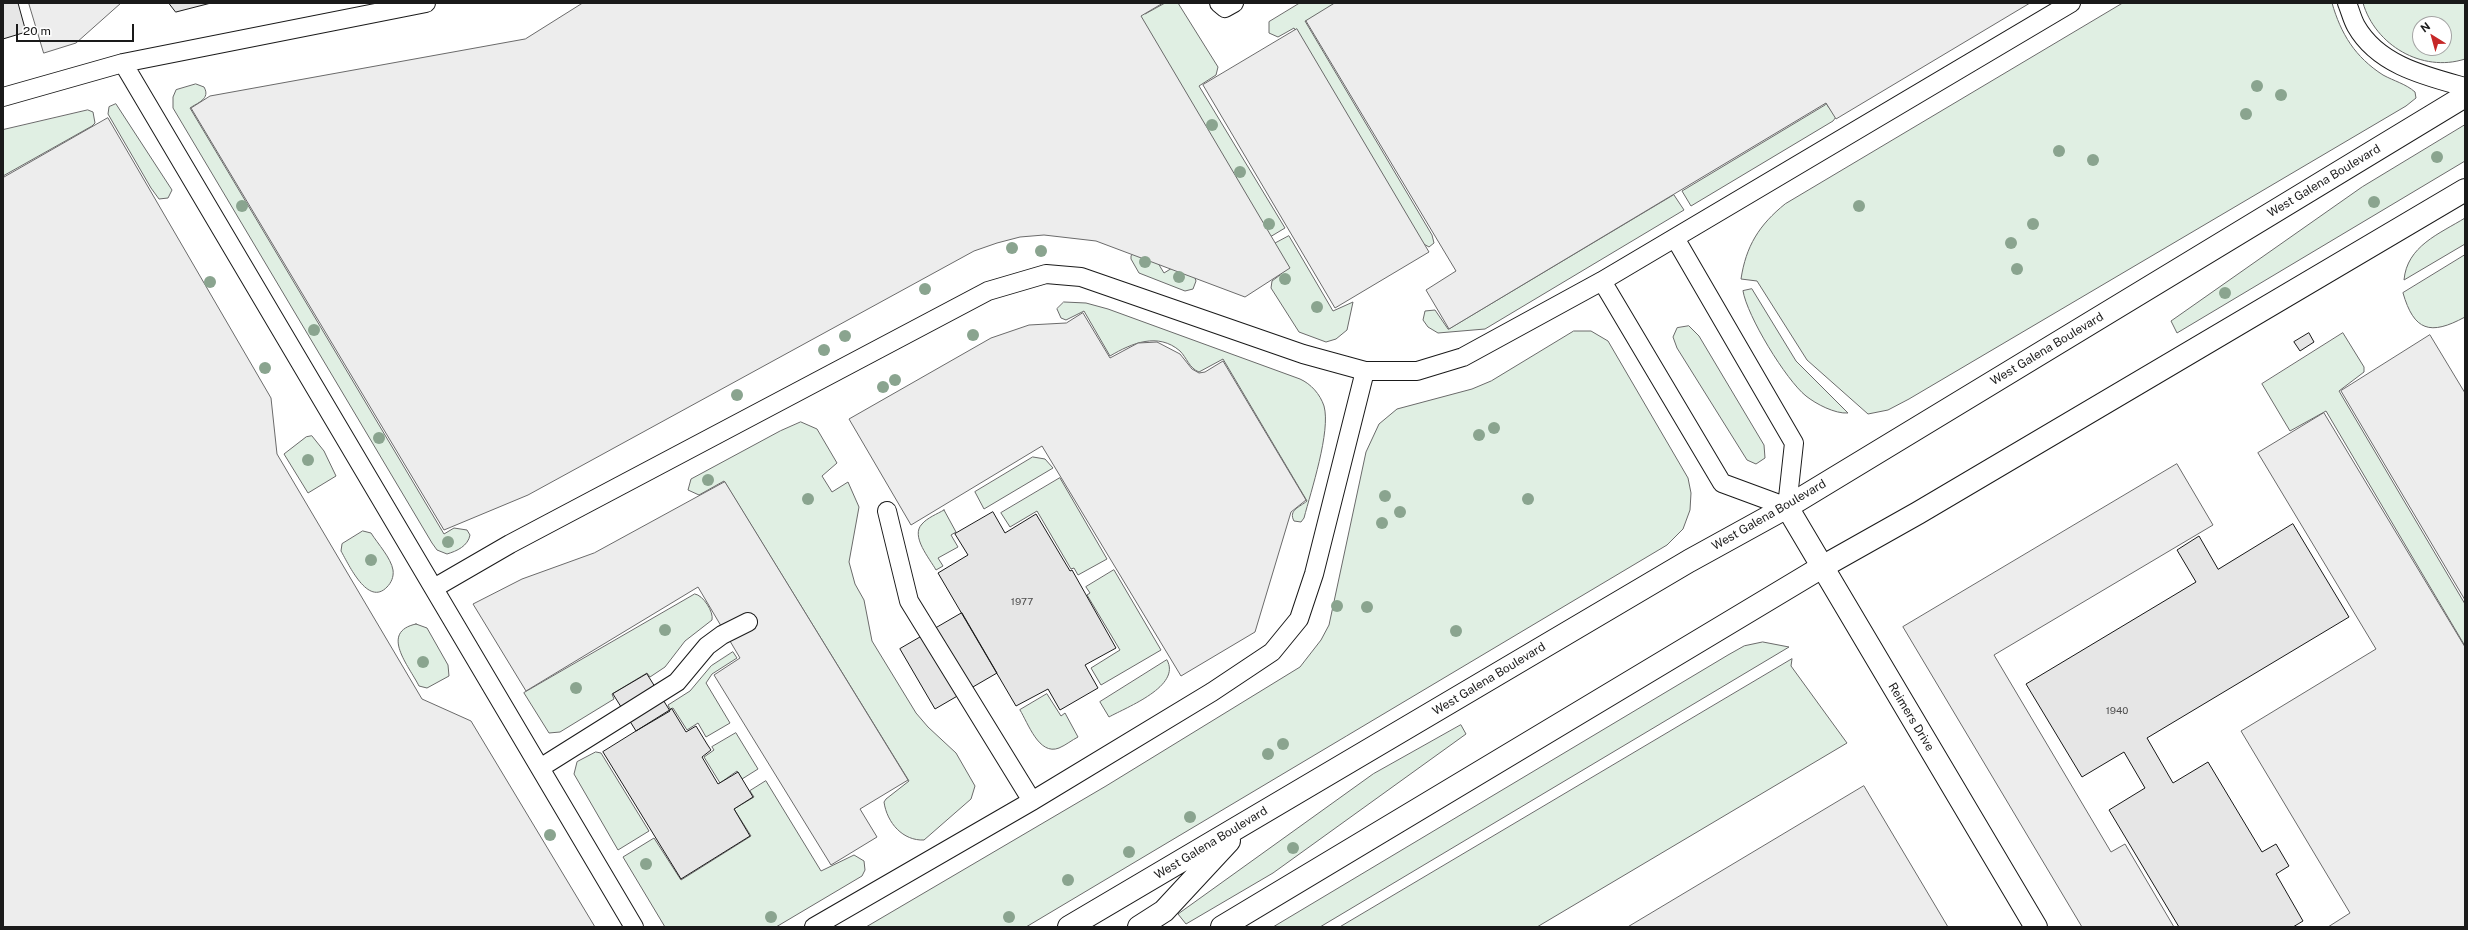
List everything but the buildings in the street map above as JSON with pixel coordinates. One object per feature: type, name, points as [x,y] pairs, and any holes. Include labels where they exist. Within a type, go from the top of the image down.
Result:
[{"type":"main road","name":"West Galena Boulevard","points":[[1069,927],[1683,565],[1787,507],[2465,96]]},
{"type":"main road","points":[[1222,927],[1822,567],[1918,513],[2465,190]]},
{"type":"main road","name":"Reimers Drive","points":[[1787,507],[2036,927]]},
{"type":"main road","points":[[1139,927],[1164,911],[1244,824]]},
{"type":"lane","points":[[3,97],[123,63],[426,3]]},
{"type":"lane","points":[[1218,3],[1225,8],[1234,3]]},
{"type":"lane","points":[[434,588],[510,544],[988,291],[1046,274],[1081,277],[1303,354],[1365,371],[1417,371],[1464,357],[1602,281],[2071,3]]},
{"type":"lane","points":[[2347,3],[2356,26],[2378,53],[2417,74],[2465,87]]},
{"type":"lane","points":[[123,63],[634,927]]},
{"type":"lane","points":[[1602,281],[1722,483],[1787,507],[1794,443],[1675,238]]},
{"type":"lane","points":[[814,927],[1032,800],[1212,692],[1272,652],[1299,619],[1314,574],[1365,371]]},
{"type":"lane","points":[[887,512],[909,601],[1032,800]]},
{"type":"lane","points":[[540,768],[677,682],[708,646],[722,635],[748,622]]},
{"type":"green space","points":[[1130,3],[1138,3],[1145,14],[1165,3],[1178,3],[1218,67],[1216,75],[1199,86],[1285,228],[1270,237]]},
{"type":"green space","points":[[1300,3],[1332,3],[1334,7],[1322,20],[1305,21],[1432,235],[1434,243],[1429,247],[1422,243],[1294,28],[1278,37],[1269,33],[1269,22]]},
{"type":"green space","points":[[2123,3],[2332,3],[2345,35],[2350,44],[2364,61],[2383,75],[2411,89],[2415,92],[2416,98],[2406,106],[1909,399],[1888,410],[1868,414],[1807,360],[1757,281],[1741,279],[1746,256],[1755,237],[1768,220],[1785,204]]},
{"type":"green space","points":[[2363,3],[2465,3],[2465,59],[2449,62],[2433,62],[2417,59],[2402,52],[2389,43],[2369,18]]},
{"type":"green space","points":[[196,84],[204,87],[206,95],[202,100],[190,108],[444,534],[454,528],[467,530],[470,535],[467,542],[458,550],[447,554],[437,550],[432,543],[173,108],[173,97],[176,90]]},
{"type":"green space","points":[[1816,90],[1836,117],[1833,121],[1691,206],[1682,191],[1825,105]]},
{"type":"green space","points":[[116,104],[172,190],[168,198],[159,199],[151,188],[108,114],[109,107]]},
{"type":"green space","points":[[88,110],[93,112],[95,123],[92,126],[3,176],[3,130]]},
{"type":"green space","points":[[2465,125],[2465,161],[2177,333],[2171,321],[2362,187]]},
{"type":"green space","points":[[1674,195],[1684,210],[1485,329],[1438,333],[1428,327],[1423,320],[1425,311],[1435,310],[1448,329]]},
{"type":"green space","points":[[2465,218],[2465,244],[2404,280],[2406,268],[2411,258],[2418,250],[2426,242]]},
{"type":"green space","points":[[1289,236],[1333,311],[1353,302],[1347,330],[1336,339],[1326,342],[1299,332],[1271,288],[1272,281],[1280,275],[1274,244]]},
{"type":"green space","points":[[1147,245],[1164,273],[1177,265],[1194,275],[1196,281],[1193,289],[1185,291],[1139,273],[1131,259],[1131,256]]},
{"type":"green space","points":[[2465,255],[2465,317],[2442,327],[2433,328],[2418,322],[2407,306],[2403,293]]},
{"type":"green space","points":[[1752,289],[1796,361],[1848,413],[1837,412],[1815,402],[1806,396],[1788,376],[1768,347],[1746,302],[1743,291]]},
{"type":"green space","points":[[1064,302],[1086,303],[1108,309],[1300,379],[1311,387],[1318,394],[1324,406],[1325,430],[1315,477],[1304,518],[1301,522],[1294,521],[1293,514],[1296,509],[1307,501],[1223,359],[1199,372],[1190,365],[1180,351],[1172,345],[1154,341],[1127,347],[1110,356],[1084,311],[1066,320],[1061,318],[1057,309]]},
{"type":"green space","points":[[1689,326],[1699,336],[1764,445],[1765,458],[1756,464],[1747,460],[1677,348],[1673,337],[1677,328]]},
{"type":"green space","points":[[1574,331],[1591,331],[1608,341],[1688,478],[1691,493],[1690,510],[1683,529],[1667,545],[1026,927],[866,927],[1106,786],[1300,667],[1321,640],[1329,625],[1366,452],[1379,424],[1397,409],[1472,389],[1491,381]]},
{"type":"green space","points":[[2343,333],[2364,367],[2364,372],[2339,391],[2465,604],[2465,646],[2326,411],[2290,431],[2262,384]]},
{"type":"green space","points":[[801,422],[817,429],[837,463],[822,476],[832,492],[848,482],[859,507],[849,562],[855,584],[864,600],[872,641],[916,713],[928,727],[956,753],[975,786],[971,799],[924,840],[916,840],[903,834],[892,824],[884,802],[909,781],[724,481],[699,495],[688,490],[691,479],[780,431]]},
{"type":"green space","points":[[312,436],[324,451],[336,476],[308,493],[284,454],[306,437]]},
{"type":"green space","points":[[1033,457],[1045,459],[1053,468],[984,509],[975,492]]},
{"type":"green space","points":[[1060,478],[1107,559],[1078,575],[1074,568],[1071,569],[1037,511],[1010,527],[1001,513]]},
{"type":"green space","points":[[944,510],[956,532],[951,535],[958,547],[938,558],[943,566],[936,570],[922,547],[918,535],[922,524],[932,516]]},
{"type":"green space","points":[[363,531],[371,533],[392,565],[392,580],[387,587],[380,592],[373,592],[360,582],[341,551],[342,544]]},
{"type":"green space","points":[[1114,570],[1161,650],[1101,685],[1091,668],[1120,650],[1087,595],[1090,593],[1086,587]]},
{"type":"green space","points":[[695,594],[701,597],[707,604],[710,609],[712,620],[685,641],[665,667],[650,677],[647,673],[612,694],[614,699],[560,732],[549,733],[524,693]]},
{"type":"green space","points":[[416,624],[427,628],[448,665],[449,676],[427,688],[419,686],[404,660],[398,642],[399,634],[405,628]]},
{"type":"green space","points":[[1763,642],[1789,647],[1320,927],[1273,927],[1728,655],[1744,646]]},
{"type":"green space","points":[[733,652],[737,658],[712,674],[706,683],[730,723],[706,737],[698,723],[687,730],[673,708],[670,709],[668,705],[690,691],[711,666]]},
{"type":"green space","points":[[1792,659],[1791,666],[1847,743],[1537,927],[1340,927]]},
{"type":"green space","points":[[1167,660],[1170,670],[1167,678],[1160,687],[1139,701],[1109,717],[1100,702]]},
{"type":"green space","points":[[1047,694],[1061,716],[1065,713],[1078,737],[1059,748],[1052,749],[1040,743],[1020,710]]},
{"type":"green space","points":[[1461,725],[1466,734],[1273,873],[1186,924],[1178,914],[1373,774]]},
{"type":"green space","points":[[736,733],[758,769],[742,779],[737,771],[720,783],[704,757],[714,750],[712,747]]},
{"type":"green space","points":[[596,752],[601,753],[649,831],[618,850],[574,774],[577,762]]},
{"type":"green space","points":[[766,781],[821,871],[854,855],[864,861],[865,870],[862,876],[776,927],[665,927],[623,857],[654,838],[681,880],[751,836],[734,809],[754,797],[750,791]]},
{"type":"shaded area","points":[[29,3],[121,3],[76,43],[44,53]]},
{"type":"shaded area","points":[[583,3],[1163,3],[1141,16],[1290,268],[1245,297],[1096,241],[1044,235],[1020,237],[997,243],[974,251],[528,495],[444,530],[191,108],[210,96],[525,39]]},
{"type":"shaded area","points":[[1335,3],[2030,3],[1836,119],[1826,103],[1449,329],[1426,290],[1456,271],[1306,21]]},
{"type":"shaded area","points":[[1297,29],[1429,252],[1335,308],[1203,85]]},
{"type":"shaded area","points":[[108,118],[271,398],[277,454],[422,699],[471,721],[595,927],[3,927],[3,178]]},
{"type":"shaded area","points":[[1083,313],[1110,358],[1138,343],[1157,342],[1180,354],[1192,369],[1199,373],[1205,372],[1223,361],[1306,500],[1291,512],[1255,632],[1181,676],[1042,446],[911,525],[849,419],[991,338],[1029,325],[1066,323]]},
{"type":"shaded area","points":[[2430,335],[2465,393],[2465,600],[2341,391]]},
{"type":"shaded area","points":[[2324,413],[2465,647],[2465,927],[2328,927],[2350,913],[2241,731],[2376,649],[2258,453]]},
{"type":"shaded area","points":[[2177,464],[2213,525],[1994,655],[2111,852],[2125,844],[2174,927],[2082,927],[1903,627]]},
{"type":"shaded area","points":[[725,482],[908,780],[860,809],[877,837],[831,865],[714,675],[740,658],[698,587],[526,691],[473,604],[522,579],[594,553]]},
{"type":"shaded area","points":[[1864,786],[1948,927],[1628,927]]}]
